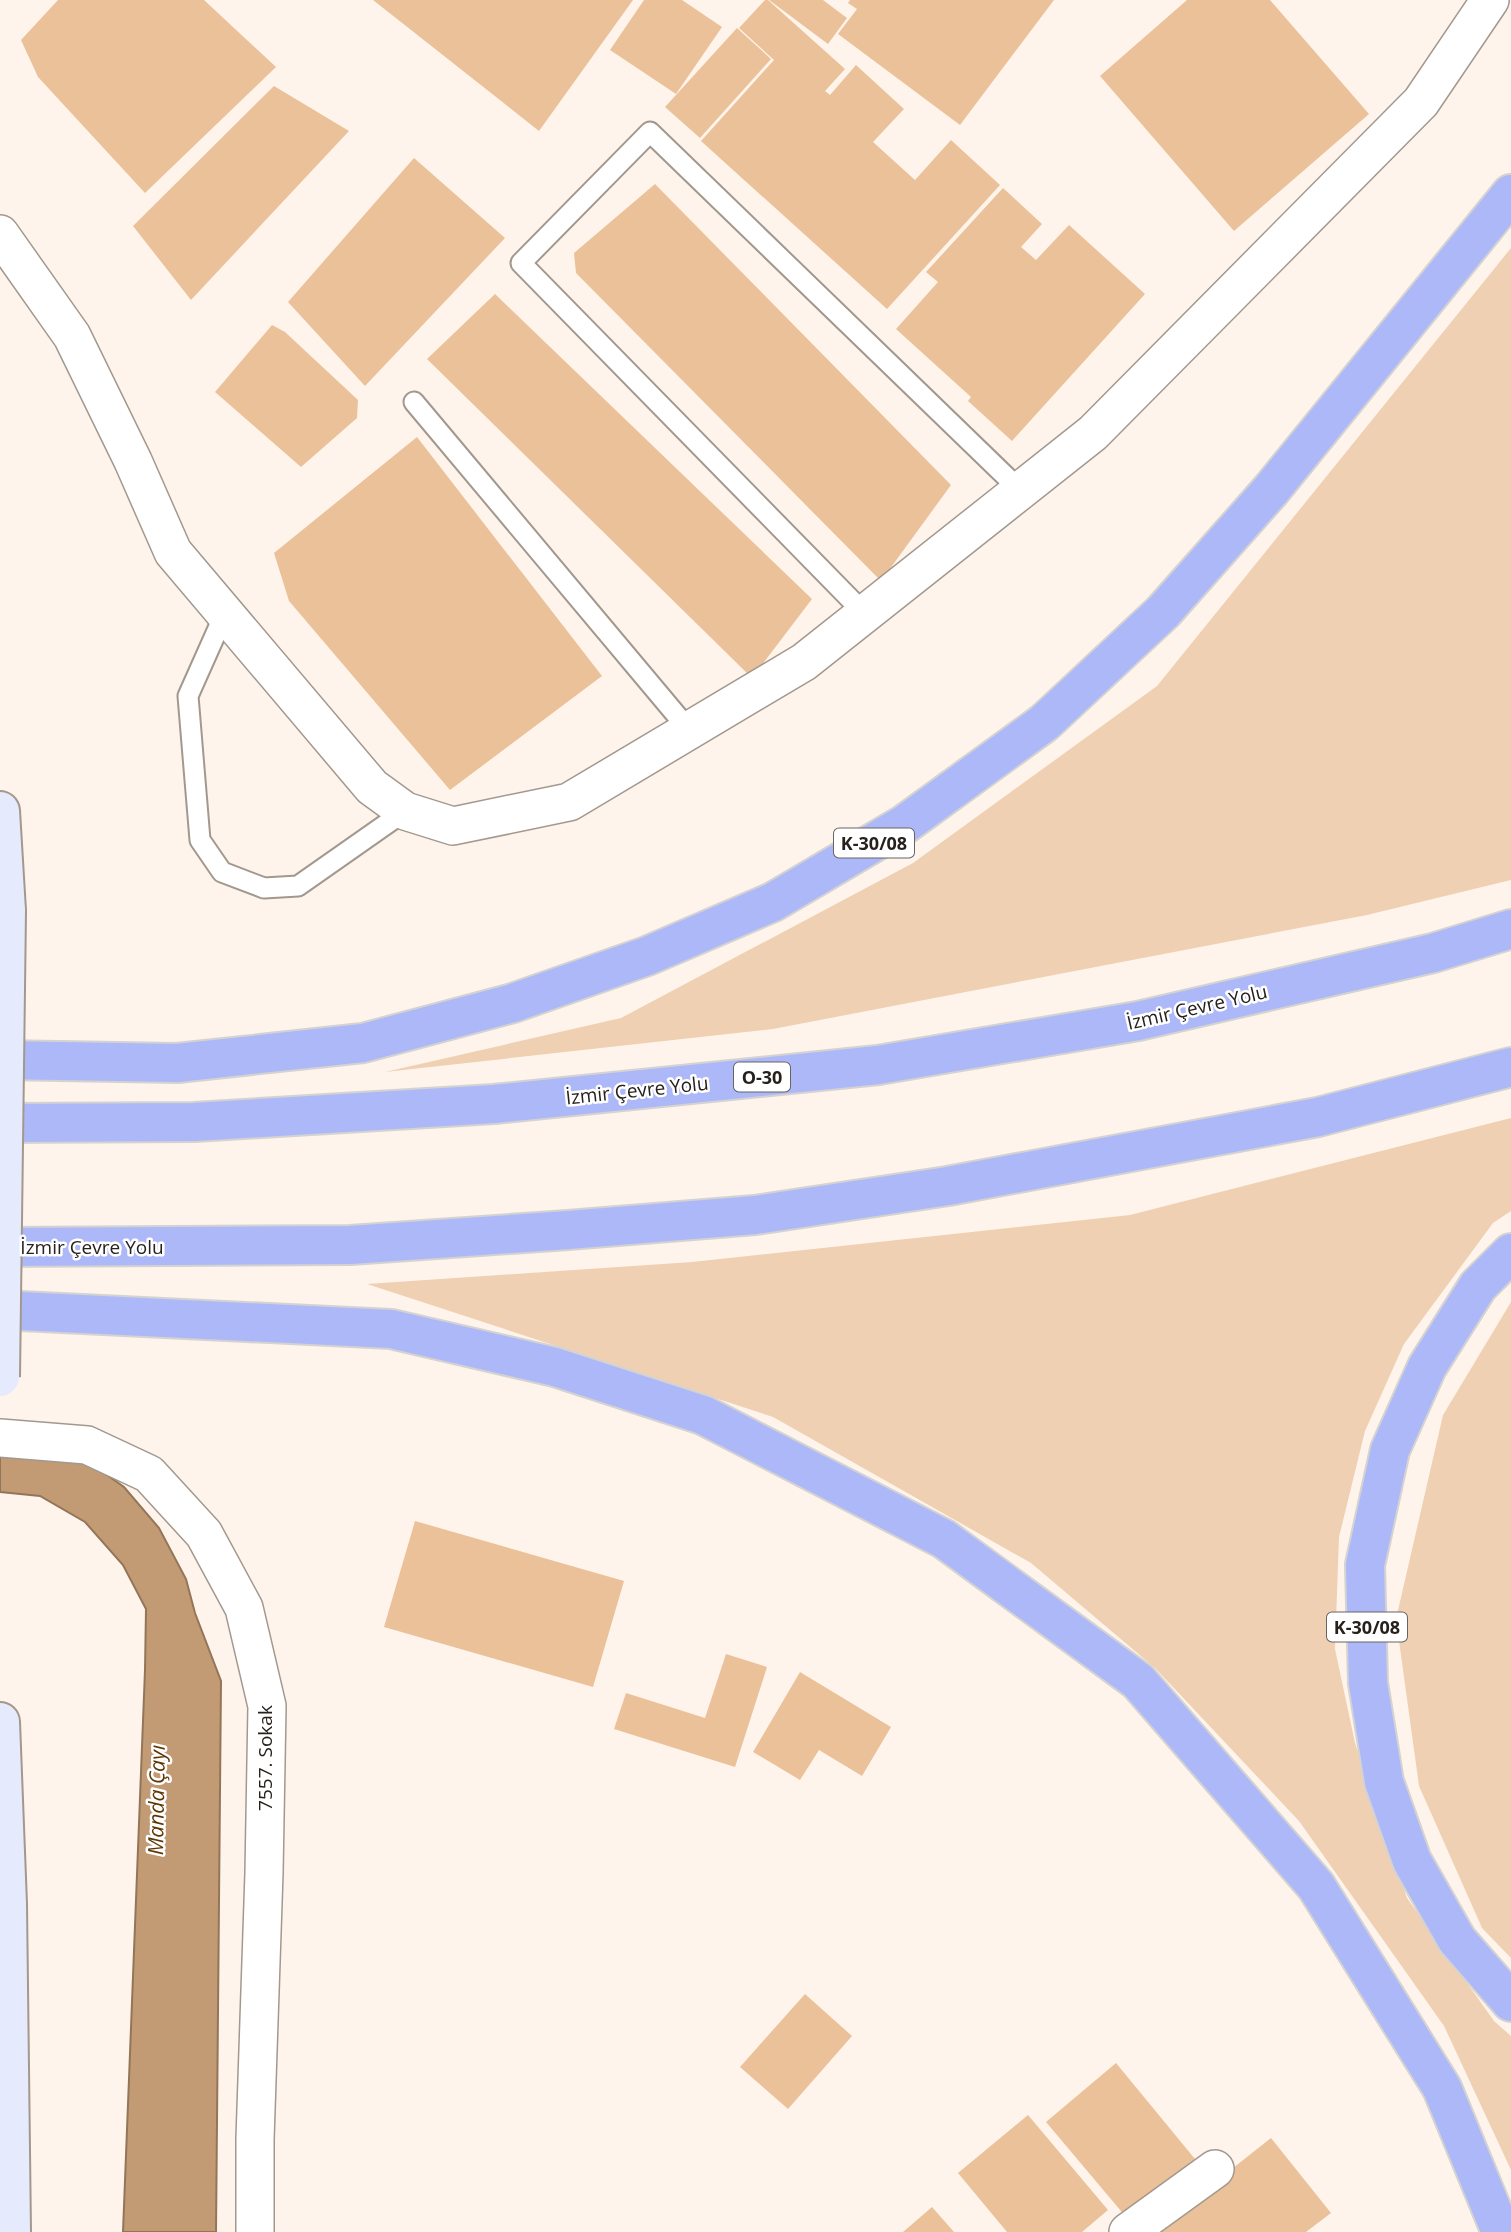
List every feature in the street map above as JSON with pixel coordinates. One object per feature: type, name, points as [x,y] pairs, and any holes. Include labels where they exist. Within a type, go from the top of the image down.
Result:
[{"type":"highway","name":"K-30/08","points":[[0,1060],[177,1063],[363,1043],[513,1003],[647,956],[773,902],[905,824],[1044,723],[1163,612],[1271,490],[1511,194]]},
{"type":"highway","name":"İzmir Çevre Yolu","points":[[0,1123],[194,1122],[494,1104],[878,1065],[1138,1021],[1433,953],[1511,929]]},
{"type":"highway","name":"İzmir Çevre Yolu","points":[[0,1247],[350,1245],[755,1215],[948,1186],[1305,1119],[1511,1067]]},
{"type":"highway","name":"K-30/08","points":[[1511,1253],[1478,1286],[1427,1367],[1390,1450],[1365,1565],[1368,1683],[1384,1782],[1412,1861],[1457,1940],[1511,2002]]},
{"type":"highway","points":[[0,1310],[391,1329],[555,1367],[703,1415],[944,1539],[1138,1681],[1317,1886],[1442,2088],[1502,2232]]},
{"type":"main road","points":[[0,811],[6,911],[0,1377]]},
{"type":"main road","points":[[0,1722],[7,1904],[11,2232]]},
{"type":"street","points":[[0,234],[72,336],[133,461],[173,552],[372,786],[405,811],[453,826],[569,802],[804,662],[1021,491],[1093,433],[1421,102],[1490,0]]},
{"type":"street","name":"7557. Sokak","points":[[0,1438],[87,1445],[149,1474],[204,1534],[244,1608],[268,1706],[255,2140],[255,2232]]},
{"type":"street","points":[[1128,2232],[1215,2169]]},
{"type":"lane","points":[[865,614],[521,263],[650,132],[1021,491]]},
{"type":"lane","points":[[414,402],[689,730]]},
{"type":"lane","points":[[225,613],[188,696],[200,840],[222,872],[264,888],[298,886],[405,811]]},
{"type":"shaded area","points":[[1511,248],[1511,880],[1367,915],[773,1029],[385,1072],[621,1018],[913,863],[1157,686]]},
{"type":"shaded area","points":[[1511,1118],[1511,1211],[1493,1223],[1404,1344],[1365,1431],[1339,1537],[1335,1649],[1355,1743],[1407,1898],[1494,2021],[1511,2036],[1511,2170],[1444,2026],[1299,1821],[1155,1668],[1031,1563],[773,1417],[367,1284],[692,1262],[1130,1215]]},
{"type":"shaded area","points":[[1511,1302],[1511,1958],[1482,1928],[1419,1786],[1396,1619],[1443,1415]]},
{"type":"water","name":"Manda Çayı","points":[[0,1452],[83,1458],[124,1487],[159,1528],[186,1579],[195,1613],[221,1681],[216,2232],[123,2232],[146,1609],[123,1565],[85,1522],[40,1496],[0,1492]]},
{"type":"building","points":[[58,0],[204,0],[276,67],[145,193],[38,77],[21,40]]},
{"type":"building","points":[[373,0],[633,0],[539,131]]},
{"type":"building","points":[[644,0],[682,0],[722,27],[676,94],[610,50]]},
{"type":"building","points":[[765,0],[845,69],[825,91],[830,95],[856,65],[904,109],[873,142],[915,180],[951,140],[1000,185],[887,309],[701,141],[774,60],[739,28]]},
{"type":"building","points":[[769,0],[823,0],[847,18],[828,44]]},
{"type":"building","points":[[850,0],[1054,0],[960,125],[838,34],[857,9],[848,3]]},
{"type":"building","points":[[1187,0],[1270,0],[1369,114],[1234,231],[1100,76]]},
{"type":"building","points":[[737,28],[771,59],[700,138],[665,107]]},
{"type":"building","points":[[274,86],[349,131],[191,300],[133,226]]},
{"type":"building","points":[[414,158],[505,238],[365,386],[288,302]]},
{"type":"building","points":[[655,184],[951,485],[881,581],[576,273],[574,253]]},
{"type":"building","points":[[1003,188],[1042,224],[1021,247],[1036,260],[1069,225],[1145,294],[1012,441],[968,401],[971,397],[896,329],[938,282],[926,272]]},
{"type":"building","points":[[495,294],[812,599],[752,678],[427,359]]},
{"type":"building","points":[[272,325],[285,332],[358,400],[357,418],[301,467],[215,392]]},
{"type":"building","points":[[417,437],[602,676],[450,790],[289,601],[274,553]]},
{"type":"building","points":[[415,1521],[624,1581],[593,1687],[384,1627]]},
{"type":"building","points":[[726,1654],[767,1667],[735,1767],[614,1729],[626,1693],[705,1718]]},
{"type":"building","points":[[800,1672],[891,1727],[862,1776],[819,1750],[800,1780],[753,1752]]},
{"type":"building","points":[[805,1994],[852,2036],[788,2109],[740,2067]]},
{"type":"building","points":[[1116,2063],[1195,2159],[1126,2217],[1046,2122]]},
{"type":"building","points":[[1028,2115],[1108,2210],[1082,2232],[1007,2232],[958,2173]]},
{"type":"building","points":[[1271,2138],[1331,2213],[1306,2232],[1152,2232]]},
{"type":"building","points":[[932,2207],[954,2232],[903,2232]]}]
